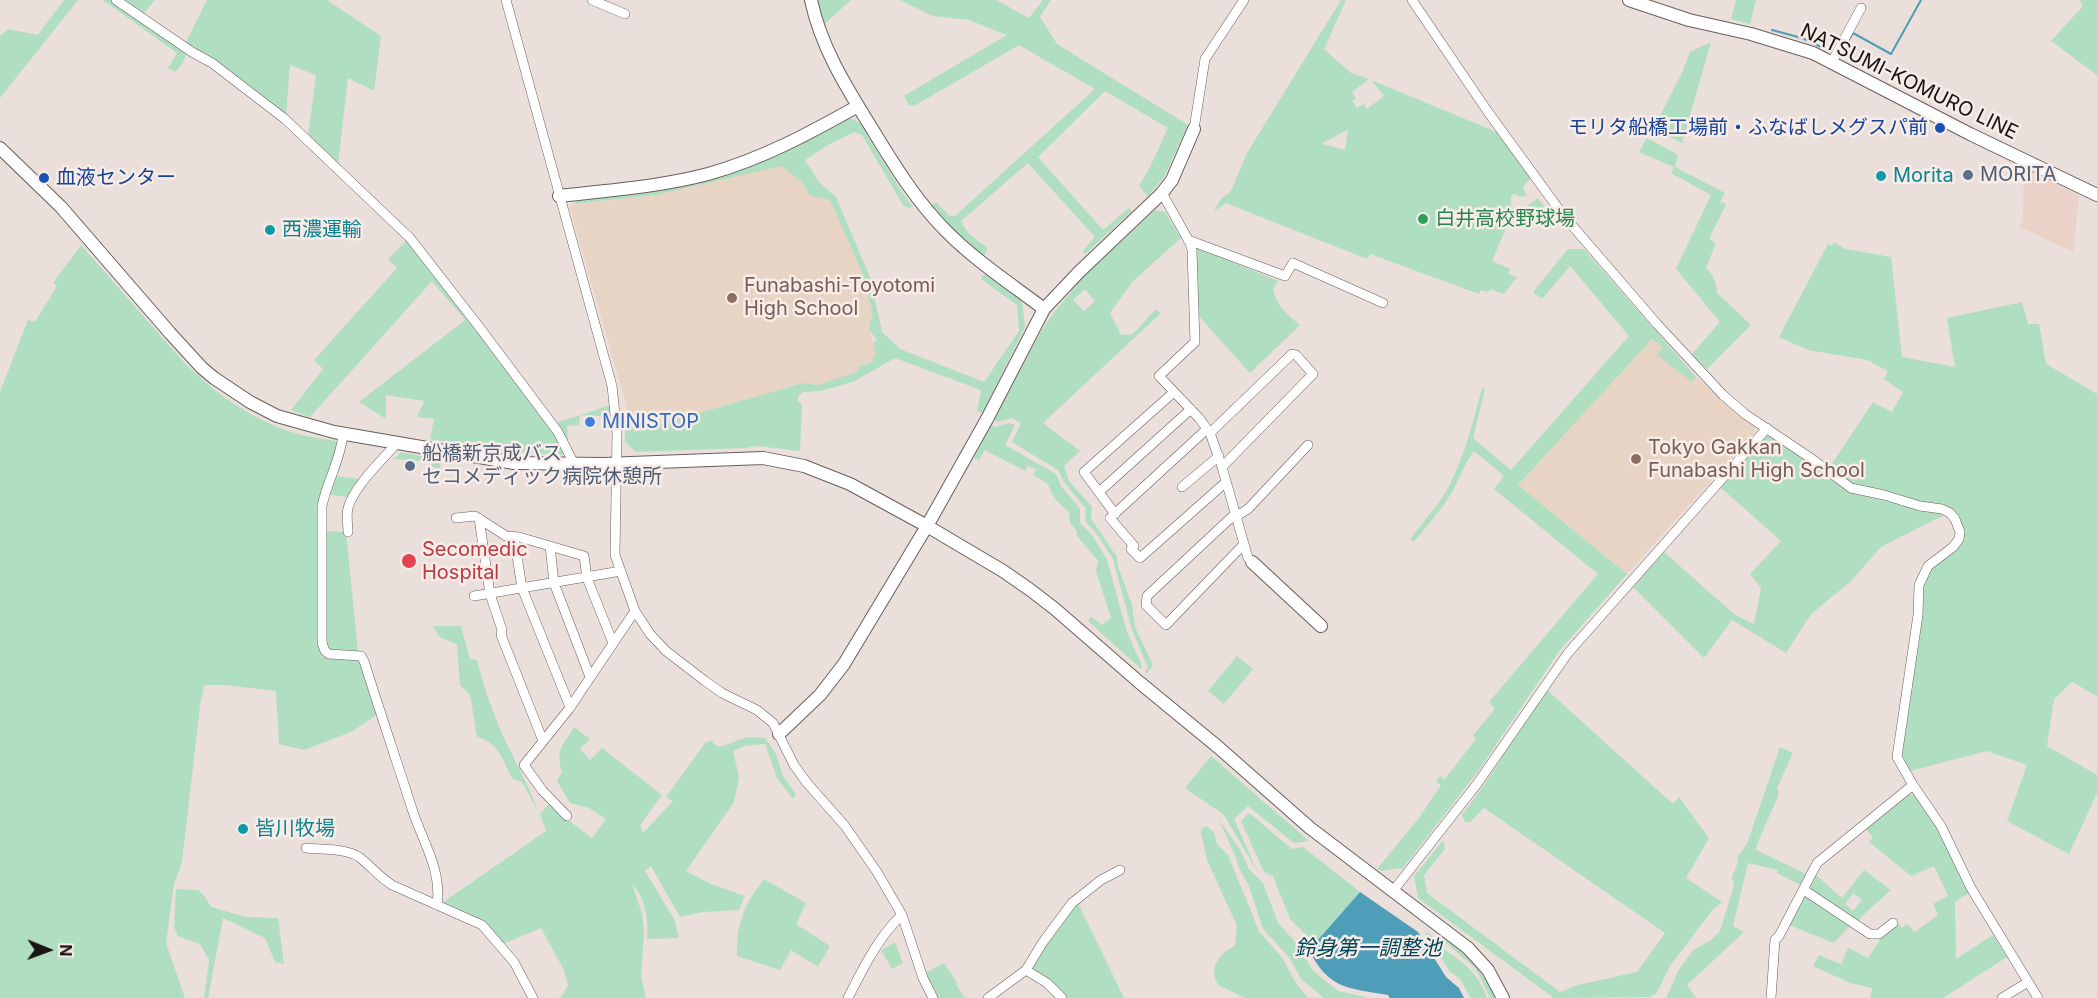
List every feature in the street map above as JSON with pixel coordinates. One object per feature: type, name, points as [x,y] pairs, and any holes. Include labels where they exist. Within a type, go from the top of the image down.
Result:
[{"type":"street","points":[[116,0],[212,63],[285,119],[410,238],[558,432],[574,464]]},
{"type":"street","points":[[506,0],[612,386],[616,417],[615,555],[636,611],[650,634],[666,651],[713,687],[767,718],[779,734],[794,765],[845,826],[877,872],[902,915],[923,978],[933,998]]},
{"type":"street","points":[[592,0],[607,3],[625,14]]},
{"type":"street","points":[[811,0],[817,26],[827,50],[858,106],[908,187],[933,218],[965,249],[1044,309]]},
{"type":"street","points":[[779,734],[807,710],[832,680],[927,526],[987,419],[1044,309],[1079,272],[1162,193],[1172,180],[1194,129],[1205,59],[1244,0]]},
{"type":"street","points":[[1412,0],[1488,112],[1573,227],[1722,395],[1745,414],[1851,488],[1884,495],[1920,507],[1942,509],[1950,513],[1959,526],[1959,539],[1953,547],[1928,566],[1919,585],[1918,615],[1897,757],[1941,826],[1971,888],[2038,998]]},
{"type":"street","name":"NATSUMI-KOMURO LINE","points":[[1629,0],[1689,20],[1798,47],[2097,195]]},
{"type":"street","points":[[1832,62],[1861,8]]},
{"type":"street","points":[[558,196],[654,185],[709,173],[752,159],[794,141],[858,106]]},
{"type":"street","points":[[0,148],[60,207],[170,333],[214,378],[250,402],[277,416],[343,434],[514,462],[574,464],[747,458],[788,462],[837,477],[927,526],[1004,571],[1055,609],[1310,828],[1476,956],[1494,978],[1503,998]]},
{"type":"street","points":[[1162,193],[1192,250],[1195,342],[1159,376],[1191,409],[1208,431],[1219,456],[1248,558],[1321,627]]},
{"type":"street","points":[[1188,240],[1286,276],[1293,263],[1383,303]]},
{"type":"street","points":[[1222,467],[1313,374],[1296,355],[1292,354],[1110,518],[1134,546],[1131,549],[1140,558],[1226,482]]},
{"type":"street","points":[[1115,514],[1084,472],[1174,393]]},
{"type":"street","points":[[1099,492],[1191,409]]},
{"type":"street","points":[[1393,891],[1489,768],[1568,653],[1767,428]]},
{"type":"street","points":[[343,434],[338,459],[322,506],[322,643],[328,654],[361,656],[364,662],[416,821],[434,863],[439,891],[437,905]]},
{"type":"street","points":[[348,532],[347,513],[351,502],[376,465],[398,442]]},
{"type":"street","points":[[1244,544],[1166,625],[1146,605],[1147,596],[1234,514],[1240,514],[1248,509],[1308,445]]},
{"type":"street","points":[[1182,487],[1219,456]]},
{"type":"street","points":[[456,518],[475,516],[506,536],[584,556],[587,578],[614,643]]},
{"type":"street","points":[[479,518],[490,594],[502,630],[501,635],[543,741]]},
{"type":"street","points":[[514,537],[522,588],[570,707]]},
{"type":"street","points":[[550,546],[554,582],[590,677]]},
{"type":"street","points":[[474,596],[621,572]]},
{"type":"street","points":[[567,816],[542,790],[524,765],[570,707],[636,611]]},
{"type":"street","points":[[1771,998],[1775,940],[1817,863],[1913,785]]},
{"type":"street","points":[[306,848],[350,853],[358,857],[379,877],[472,919],[489,932],[514,962],[533,998]]},
{"type":"street","points":[[988,998],[1026,970],[1043,942],[1072,903],[1101,880],[1119,870]]},
{"type":"street","points":[[1804,890],[1870,934],[1880,934],[1893,923]]},
{"type":"street","points":[[848,998],[874,951],[894,921],[902,915]]},
{"type":"street","points":[[1026,970],[1047,983],[1062,998]]},
{"type":"street","points":[[2002,998],[2028,982]]},
{"type":"shaded area","name":"Funabashi-Toyotomi High School","points":[[781,166],[802,182],[809,195],[830,200],[865,279],[873,317],[869,331],[876,353],[874,357],[870,363],[859,366],[859,371],[818,385],[803,383],[634,432],[569,205],[656,195]]},
{"type":"shaded area","points":[[2024,167],[2079,196],[2073,252],[2020,227],[2023,219]]},
{"type":"shaded area","name":"Tokyo Gakkan Funabashi High School","points":[[1652,339],[1663,347],[1658,355],[1691,381],[1696,377],[1755,428],[1754,433],[1627,574],[1518,485]]},
{"type":"green space","points":[[64,0],[78,0],[0,98],[0,36],[8,29],[38,35]]},
{"type":"green space","points":[[103,0],[111,0],[187,51],[183,63],[175,72],[168,68],[177,53]]},
{"type":"green space","points":[[124,0],[155,0],[144,13]]},
{"type":"green space","points":[[207,0],[327,0],[381,36],[374,91],[348,78],[338,164],[308,137],[316,75],[290,65],[286,116],[185,44]]},
{"type":"green space","points":[[817,0],[851,0],[823,25]]},
{"type":"green space","points":[[900,0],[996,0],[1029,18],[1043,0],[1051,0],[1040,17],[1057,44],[1188,125],[1164,177],[1148,196],[1139,186],[1168,128],[1105,91],[1038,157],[1103,230],[1129,208],[1132,211],[1085,254],[1083,251],[1095,237],[1028,163],[961,221],[976,240],[988,248],[984,256],[953,229],[931,205],[936,202],[950,216],[955,216],[1095,89],[1019,45],[914,106],[909,105],[904,96],[1007,35],[969,20],[933,16]]},
{"type":"green space","points":[[1341,0],[1346,0],[1324,49],[1351,73],[1369,79],[1352,92],[1356,98],[1352,101],[1357,108],[1364,104],[1367,109],[1384,96],[1371,80],[1499,133],[1531,178],[1523,189],[1527,195],[1522,197],[1514,194],[1511,196],[1511,206],[1515,210],[1523,209],[1538,198],[1544,206],[1542,209],[1548,221],[1544,226],[1544,222],[1520,215],[1519,218],[1515,217],[1513,222],[1509,221],[1492,261],[1510,269],[1508,274],[1517,277],[1504,294],[1490,289],[1488,292],[1481,290],[1479,294],[1370,254],[1367,259],[1226,203],[1214,211],[1220,200],[1231,191],[1247,153]],"holes":[[[1348,130],[1345,150],[1322,144],[1322,143]]]},
{"type":"green space","points":[[1736,0],[1756,0],[1750,24],[1731,19]]},
{"type":"green space","points":[[2079,0],[2097,0],[2097,75],[2051,41],[2083,6]]},
{"type":"green space","points":[[1711,42],[1682,143],[1653,129],[1681,75],[1690,52]]},
{"type":"green space","points":[[849,118],[859,122],[913,207],[908,208],[903,205],[862,135],[854,132],[805,160],[819,182],[836,197],[870,277],[882,332],[900,349],[984,382],[1019,331],[1017,305],[982,280],[982,276],[986,274],[1022,302],[1025,327],[984,410],[981,413],[977,411],[981,390],[895,358],[853,382],[820,391],[803,392],[799,395],[797,400],[802,405],[800,451],[757,446],[636,452],[625,442],[625,425],[631,424],[634,432],[803,383],[818,385],[859,371],[859,366],[870,363],[876,353],[873,343],[877,339],[869,331],[873,317],[865,279],[830,200],[809,195],[802,182],[781,166],[656,195],[574,204],[578,199],[769,156],[797,145]]},
{"type":"green space","points":[[1647,138],[1678,155],[1675,167],[1725,193],[1720,202],[1726,204],[1709,239],[1716,243],[1706,268],[1714,279],[1717,293],[1751,325],[1707,369],[1692,354],[1720,322],[1676,269],[1711,195],[1671,173],[1674,167],[1639,152]]},
{"type":"green space","points":[[1155,210],[1165,212],[1181,238],[1133,281],[1110,313],[1121,335],[1133,334],[1157,309],[1160,314],[1043,423],[1080,451],[1064,466],[1069,481],[1092,507],[1091,519],[1117,557],[1118,567],[1132,605],[1135,627],[1153,665],[1147,673],[1145,672],[1148,668],[1132,630],[1113,559],[1085,521],[1086,509],[1064,482],[1058,470],[1012,442],[1021,423],[1012,418],[998,422],[994,420],[1040,333],[1083,277]],"holes":[[[1085,289],[1095,301],[1084,311],[1073,300]]]},
{"type":"green space","points":[[408,239],[554,434],[565,455],[504,451],[430,439],[434,419],[417,417],[424,401],[386,395],[386,419],[359,402],[465,320],[432,281],[310,417],[291,410],[323,369],[314,360],[397,268],[388,259]]},
{"type":"green space","points":[[1834,242],[1845,249],[1891,257],[1902,357],[1955,367],[1947,318],[2022,302],[2028,324],[2039,324],[2046,364],[2097,394],[2097,696],[2072,682],[2054,699],[2047,746],[2097,775],[2097,793],[2069,854],[2007,821],[2027,765],[1987,751],[1910,771],[1901,753],[1923,609],[1924,581],[1929,570],[1964,531],[1958,515],[1951,509],[1852,484],[1829,468],[1873,402],[1892,412],[1903,392],[1884,379],[1888,371],[1867,360],[1808,350],[1779,337],[1828,244],[1832,246]]},
{"type":"green space","points":[[81,245],[181,359],[221,395],[252,415],[285,430],[339,442],[320,528],[320,653],[322,657],[360,659],[378,714],[351,732],[304,750],[279,744],[276,691],[204,685],[182,862],[174,884],[166,943],[185,998],[0,998],[0,392],[28,320],[35,322],[57,286],[53,283]]},
{"type":"green space","points":[[1197,247],[1278,281],[1273,289],[1277,301],[1283,310],[1300,325],[1250,373],[1197,314]]},
{"type":"green space","points":[[1568,249],[1584,249],[1696,377],[1691,381],[1657,355],[1663,347],[1652,339],[1518,485],[1627,574],[1560,650],[1479,770],[1403,868],[1381,871],[1377,869],[1419,818],[1441,785],[1436,781],[1440,776],[1444,780],[1476,739],[1473,735],[1495,709],[1489,702],[1598,574],[1494,489],[1504,476],[1474,451],[1443,505],[1414,542],[1410,539],[1441,500],[1455,474],[1482,388],[1485,389],[1473,438],[1511,470],[1629,336],[1570,266],[1542,299],[1533,292]]},
{"type":"green space","points":[[610,405],[611,419],[601,419],[601,416],[580,415]]},
{"type":"green space","points":[[580,415],[579,425],[567,426],[568,441],[556,423]]},
{"type":"green space","points":[[1009,423],[1015,425],[1005,445],[1056,474],[1061,486],[1080,509],[1080,523],[1092,535],[1107,560],[1127,632],[1142,666],[1141,669],[1088,621],[1091,616],[1102,625],[1111,618],[1096,571],[1098,561],[1077,536],[1077,531],[1070,523],[1069,512],[1055,499],[1047,483],[1033,475],[1036,469],[1028,466],[1025,471],[985,450],[979,460],[974,458],[991,425],[996,427]]},
{"type":"green space","points":[[1766,434],[1770,434],[1847,489],[1946,514],[1881,547],[1850,582],[1811,614],[1786,653],[1732,620],[1704,658],[1633,587],[1664,552],[1735,615],[1754,624],[1761,588],[1750,574],[1781,541],[1720,487]]},
{"type":"green space","points":[[401,452],[441,460],[440,469],[433,467],[430,462],[394,459]]},
{"type":"green space","points":[[335,476],[360,479],[352,498],[327,494]]},
{"type":"green space","points":[[326,531],[346,532],[358,652],[334,654],[326,648]]},
{"type":"green space","points":[[432,626],[461,626],[470,659],[477,660],[499,726],[538,811],[522,782],[512,778],[495,747],[477,737],[470,695],[460,685],[457,644],[441,638]]},
{"type":"green space","points":[[1237,656],[1253,669],[1224,704],[1208,691]]},
{"type":"green space","points":[[1546,689],[1673,804],[1679,797],[1709,838],[1686,878],[1722,902],[1713,909],[1670,966],[1656,994],[1649,997],[1554,998],[1418,898],[1414,876],[1444,842],[1445,849],[1424,875],[1427,893],[1560,992],[1578,985],[1637,972],[1665,933],[1484,808],[1470,822],[1465,822],[1462,815]]},
{"type":"green space","points":[[574,727],[590,739],[580,749],[590,760],[602,748],[662,795],[640,825],[643,833],[673,801],[666,797],[706,742],[715,740],[712,743],[720,747],[747,737],[765,738],[776,754],[783,776],[796,794],[793,799],[777,778],[765,744],[744,746],[733,751],[739,777],[734,802],[686,871],[711,884],[745,896],[739,910],[703,912],[680,917],[651,866],[645,871],[674,919],[679,938],[647,939],[645,910],[632,884],[642,913],[644,933],[641,976],[646,998],[559,998],[568,985],[564,970],[541,928],[503,944],[442,903],[546,831],[540,814],[550,803],[592,838],[606,819],[589,808],[570,803],[557,781],[562,772],[559,758],[561,748]]},
{"type":"green space","points":[[1780,747],[1793,753],[1777,788],[1779,794],[1756,850],[1806,874],[1802,886],[1777,873],[1778,870],[1748,863],[1733,926],[1744,932],[1687,985],[1696,998],[1666,998],[1678,971],[1694,949],[1710,941],[1720,931],[1734,886],[1732,877],[1738,856],[1747,844]]},
{"type":"green space","points":[[1211,756],[1309,841],[1294,843],[1248,806],[1234,819],[1257,871],[1224,815],[1185,788]]},
{"type":"green space","points":[[1914,794],[1938,828],[1969,893],[1955,902],[1956,959],[1993,935],[2007,957],[1943,998],[1870,998],[1872,988],[1850,983],[1813,966],[1819,955],[1841,964],[1848,948],[1868,958],[1880,940],[1878,938],[1897,922],[1902,928],[1907,924],[1915,932],[1938,915],[1933,904],[1948,896],[1934,866],[1911,876],[1869,842],[1873,838],[1866,829],[1908,795]]},
{"type":"green space","points":[[1249,813],[1292,849],[1303,847],[1360,892],[1315,943],[1290,919],[1273,876],[1264,872],[1241,821]]},
{"type":"green space","points":[[1219,820],[1239,848],[1249,869],[1263,883],[1278,923],[1299,946],[1312,970],[1338,991],[1370,998],[1324,998],[1302,980],[1288,956],[1263,929],[1249,886]]},
{"type":"green space","points":[[1207,826],[1214,833],[1217,844],[1228,855],[1259,931],[1283,959],[1296,983],[1308,998],[1245,998],[1218,985],[1214,972],[1215,967],[1220,957],[1235,945],[1237,926],[1207,860],[1201,829]]},
{"type":"green space","points":[[1864,870],[1891,890],[1858,922],[1809,889],[1816,875],[1842,898]],"holes":[[[1853,893],[1862,900],[1853,911],[1845,904]]]},
{"type":"green space","points":[[764,879],[806,903],[796,924],[830,946],[818,967],[791,950],[780,970],[737,956],[738,934],[746,906]]},
{"type":"green space","points":[[176,889],[198,890],[211,907],[246,917],[278,918],[284,964],[275,962],[265,938],[223,918],[208,998],[204,998],[209,960],[200,944],[178,936],[174,927]]},
{"type":"green space","points":[[1808,895],[1850,926],[1834,943],[1789,925],[1804,896]]},
{"type":"green space","points":[[1077,901],[1124,998],[1065,998],[1031,970],[1035,957]]},
{"type":"green space","points":[[1425,932],[1433,936],[1431,939],[1471,971],[1487,998],[1471,998],[1460,979],[1450,972]]},
{"type":"green space","points":[[1445,938],[1474,965],[1495,998],[1490,998],[1476,969],[1443,940]]},
{"type":"green space","points":[[895,942],[903,963],[892,969],[881,950]]},
{"type":"green space","points":[[944,963],[965,998],[937,998],[925,973]]},
{"type":"water","name":"鈴身第一調整池","points":[[1360,892],[1418,932],[1446,977],[1459,988],[1464,998],[1390,998],[1388,995],[1341,985],[1324,973],[1309,950]]},
{"type":"waterway","points":[[1840,55],[1853,33],[1891,54],[1921,0]]},
{"type":"waterway","points":[[1772,30],[1802,38],[1834,53]]},
{"type":"place","name":"モリタ船橋工場前・ふなばしメグスパ前","points":[[1940,128]]},
{"type":"place","name":"MORITA","points":[[1968,175]]},
{"type":"place","name":"Morita","points":[[1881,176]]},
{"type":"place","name":"血液センター","points":[[44,178]]},
{"type":"place","name":"白井高校野球場","points":[[1423,219]]},
{"type":"place","name":"西濃運輸","points":[[270,230]]},
{"type":"place","name":"Funabashi-Toyotomi High School","points":[[732,298]]},
{"type":"place","name":"MINISTOP","points":[[590,422]]},
{"type":"place","name":"Tokyo Gakkan Funabashi High School","points":[[1636,459]]},
{"type":"place","name":"船橋新京成バス セコメディック病院休憩所","points":[[410,466]]},
{"type":"place","name":"Secomedic Hospital","points":[[409,561]]},
{"type":"place","name":"皆川牧場","points":[[243,829]]}]
